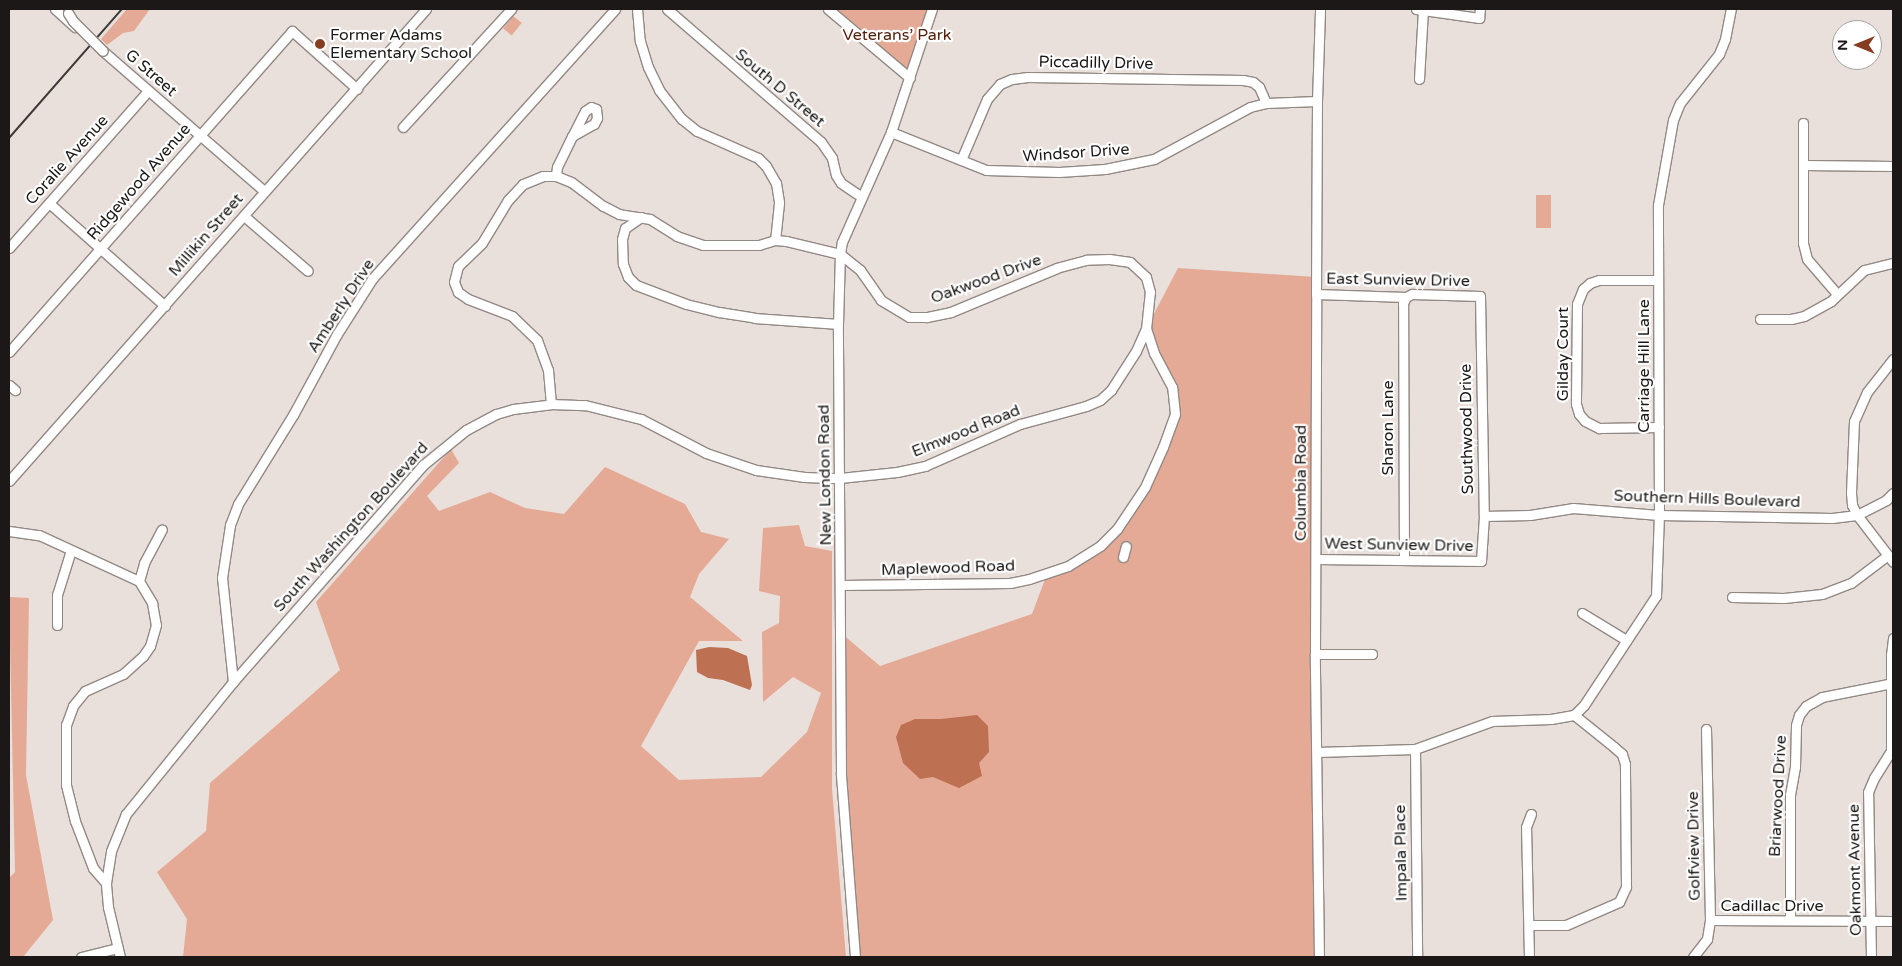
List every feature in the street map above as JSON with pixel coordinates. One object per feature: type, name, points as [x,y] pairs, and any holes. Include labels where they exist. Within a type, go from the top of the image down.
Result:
[{"type":"street","points":[[55,9],[82,33]]},
{"type":"street","name":"Millikin Street","points":[[10,478],[165,306],[264,191],[357,89],[426,9]]},
{"type":"street","points":[[403,127],[511,9]]},
{"type":"street","name":"Amberly Drive","points":[[233,682],[222,578],[230,525],[238,504],[293,415],[336,334],[372,279],[615,9]]},
{"type":"street","points":[[637,9],[640,42],[648,67],[659,90],[682,118],[697,131],[758,158],[766,166],[776,183],[779,203],[775,240]]},
{"type":"street","name":"South D Street","points":[[667,9],[821,142],[832,158],[836,175],[841,183],[862,197]]},
{"type":"street","points":[[828,9],[910,78]]},
{"type":"street","name":"New London Road","points":[[855,957],[846,855],[842,773],[838,324],[840,254],[842,242],[891,132],[932,9]]},
{"type":"street","name":"Columbia Road","points":[[1319,957],[1315,654],[1317,100],[1320,9]]},
{"type":"street","name":"Carriage Hill Lane","points":[[1574,715],[1584,705],[1656,596],[1659,515],[1658,205],[1673,120],[1680,104],[1719,54],[1725,39],[1731,9]]},
{"type":"street","points":[[1419,79],[1420,10],[1480,14]]},
{"type":"street","name":"G Street","points":[[68,11],[72,21],[103,51],[264,191]]},
{"type":"street","name":"Ridgewood Avenue","points":[[9,352],[292,31],[357,89]]},
{"type":"street","name":"Piccadilly Drive","points":[[962,160],[987,98],[1000,84],[1012,79],[1028,77],[1243,80],[1253,82],[1259,87],[1266,102]]},
{"type":"street","name":"Coralie Avenue","points":[[9,248],[148,91]]},
{"type":"street","name":"Windsor Drive","points":[[891,132],[986,170],[1003,172],[1105,169],[1154,160],[1250,107],[1266,102],[1317,100]]},
{"type":"street","points":[[1803,123],[1803,243],[1807,259],[1838,294]]},
{"type":"street","points":[[551,404],[548,370],[537,340],[512,316],[468,299],[458,292],[454,282],[458,266],[482,243],[517,190],[533,179],[556,176],[557,166],[572,136]]},
{"type":"street","points":[[1804,165],[1893,166]]},
{"type":"street","name":"Oakwood Drive","points":[[556,176],[571,182],[603,206],[619,214],[641,217],[660,224],[688,241],[703,245],[758,245],[775,240],[840,254],[860,270],[881,300],[909,317],[927,317],[951,312],[1057,268],[1086,260],[1109,258],[1130,262],[1146,277],[1150,292],[1146,329],[1136,351]]},
{"type":"street","points":[[49,203],[165,306]]},
{"type":"street","points":[[619,214],[625,228],[622,239],[623,264],[628,277],[636,285],[686,304],[719,312],[755,318],[838,324]]},
{"type":"street","points":[[244,216],[308,271]]},
{"type":"street","points":[[625,228],[641,217]]},
{"type":"street","points":[[1760,319],[1791,319],[1804,316],[1831,301],[1864,270],[1893,263]]},
{"type":"street","name":"Gilday Court","points":[[1658,280],[1599,280],[1590,282],[1583,289],[1577,304],[1576,404],[1579,414],[1585,421],[1599,428],[1659,427]]},
{"type":"street","name":"East Sunview Drive","points":[[1316,294],[1406,297],[1412,294],[1480,296]]},
{"type":"street","name":"Southwood Drive","points":[[1480,296],[1484,516],[1481,561]]},
{"type":"street","name":"Sharon Lane","points":[[1404,560],[1403,303],[1406,297]]},
{"type":"street","name":"Maplewood Road","points":[[841,585],[1010,583],[1029,579],[1068,566],[1100,546],[1122,522],[1145,487],[1175,414],[1172,386],[1154,353],[1146,329]]},
{"type":"street","points":[[1136,351],[1154,353]]},
{"type":"street","name":"Elmwood Road","points":[[840,478],[872,476],[925,466],[1020,424],[1086,406],[1100,400],[1111,390],[1136,351]]},
{"type":"street","points":[[1732,597],[1784,598],[1822,594],[1851,583],[1891,559],[1857,515],[1852,505],[1851,493],[1854,422],[1867,392],[1893,359]]},
{"type":"street","name":"South Washington Boulevard","points":[[118,953],[108,907],[106,883],[111,851],[126,814],[233,682],[435,454],[466,430],[496,414],[530,405],[585,405],[642,419],[706,452],[756,470],[804,477],[840,478]]},
{"type":"street","name":"Southern Hills Boulevard","points":[[1484,516],[1530,516],[1573,508],[1659,515],[1832,518],[1857,515],[1886,500],[1893,493]]},
{"type":"street","points":[[139,581],[144,563],[162,529]]},
{"type":"street","points":[[9,532],[39,536],[139,581],[147,592],[155,613],[156,625],[150,646],[135,665],[123,674],[85,691],[73,706],[66,725],[66,785],[75,822],[92,868],[106,883]]},
{"type":"street","points":[[1124,557],[1126,546]]},
{"type":"street","points":[[57,625],[58,589],[71,550]]},
{"type":"street","name":"West Sunview Drive","points":[[1316,559],[1481,561]]},
{"type":"street","points":[[1582,613],[1626,640]]},
{"type":"street","name":"Oakmont Avenue","points":[[1871,957],[1868,792],[1874,778],[1892,752],[1891,655],[1893,638]]},
{"type":"street","points":[[1315,654],[1372,654]]},
{"type":"street","name":"Briarwood Drive","points":[[1790,920],[1790,794],[1796,760],[1796,724],[1799,716],[1806,706],[1822,697],[1892,683]]},
{"type":"street","points":[[1317,752],[1415,749],[1477,724],[1492,721],[1551,719],[1574,715],[1614,747],[1622,754],[1625,764],[1626,887],[1619,902],[1566,925],[1529,925]]},
{"type":"street","name":"Golfview Drive","points":[[1693,957],[1707,938],[1710,920],[1706,729]]},
{"type":"street","name":"Impala Place","points":[[1415,749],[1417,957]]},
{"type":"street","points":[[1529,957],[1526,826],[1530,814]]},
{"type":"street","name":"Cadillac Drive","points":[[1710,920],[1893,922]]},
{"type":"street","points":[[81,957],[118,953]]},
{"type":"green space","points":[[127,9],[150,9],[134,31],[123,33],[107,45],[101,39]]},
{"type":"green space","name":"Veterans’ Park","points":[[828,9],[932,9],[910,78]]},
{"type":"green space","points":[[513,16],[522,23],[512,35],[503,29]]},
{"type":"green space","points":[[1536,195],[1551,195],[1551,228],[1536,228]]},
{"type":"green space","points":[[1178,268],[1316,277],[1319,957],[855,957],[844,834],[841,633],[880,666],[1032,614],[1047,574],[1068,566],[1117,529],[1163,447],[1174,401],[1146,329]]},
{"type":"green space","points":[[451,449],[459,463],[427,496],[439,511],[490,492],[525,508],[564,514],[605,467],[685,504],[701,532],[729,539],[699,574],[690,597],[743,641],[699,641],[641,746],[679,780],[761,777],[807,732],[821,693],[793,677],[763,702],[762,632],[779,623],[780,596],[759,591],[763,528],[799,525],[805,546],[832,551],[832,789],[846,957],[183,957],[187,919],[157,872],[206,831],[210,783],[340,670],[316,602]]},
{"type":"green space","points":[[9,597],[29,598],[26,775],[53,920],[23,957],[9,957],[9,878],[15,872]]},
{"type":"shaded area","points":[[709,647],[728,648],[747,656],[752,685],[750,690],[723,680],[708,678],[697,672],[696,650]]},
{"type":"shaded area","points":[[977,715],[988,726],[989,752],[979,763],[982,776],[959,788],[933,777],[920,779],[903,763],[896,737],[901,725],[915,719],[941,719]]},
{"type":"railway","points":[[9,138],[122,9]]},
{"type":"place","name":"Former Adams Elementary School","points":[[320,44]]}]
